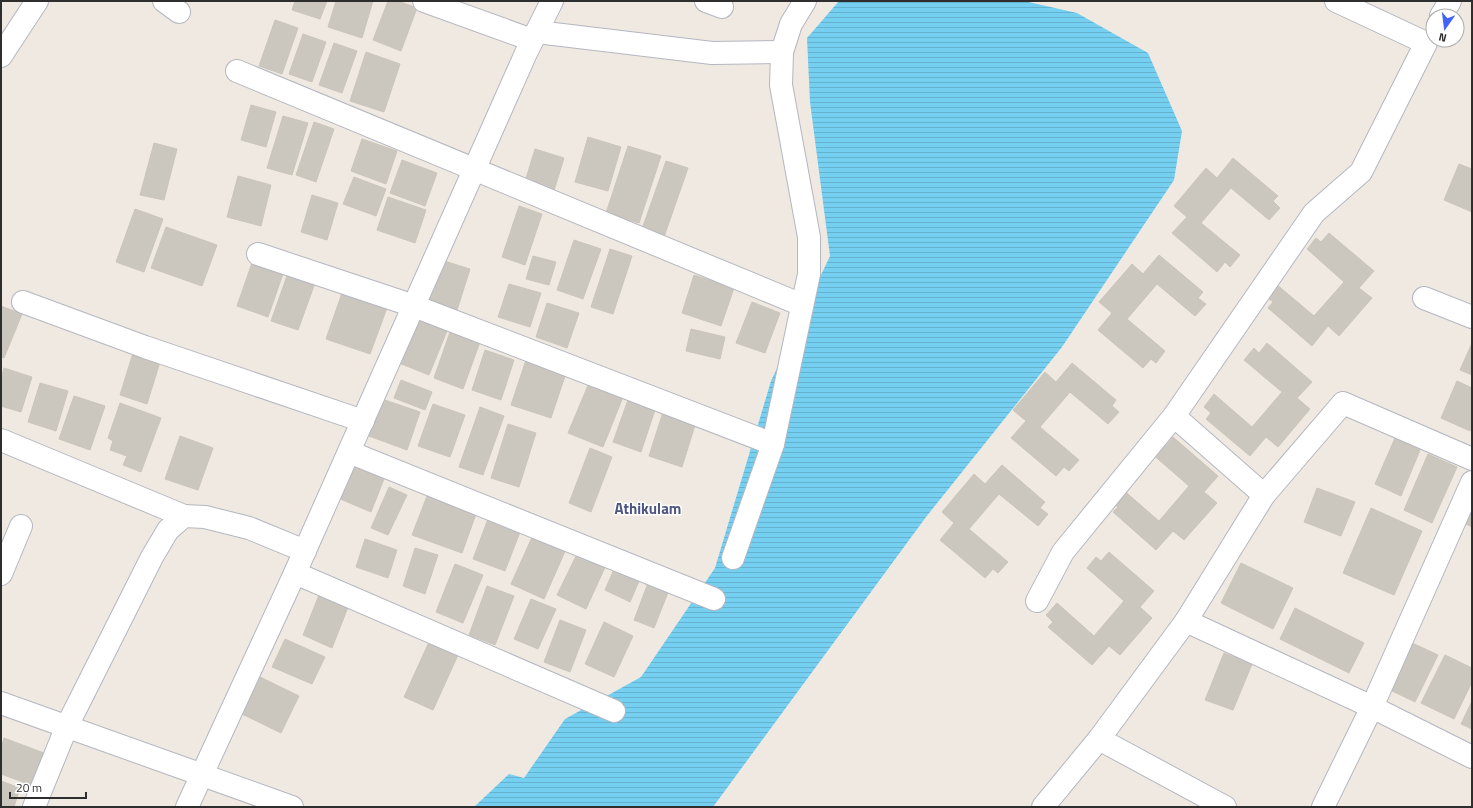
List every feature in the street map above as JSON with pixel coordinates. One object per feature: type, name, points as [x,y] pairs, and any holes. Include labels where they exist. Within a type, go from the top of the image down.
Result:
[{"type":"street","points":[[1,55],[37,1]]},
{"type":"street","points":[[424,1],[534,36],[712,53],[782,52]]},
{"type":"street","points":[[186,807],[305,551],[534,36],[552,1]]},
{"type":"street","points":[[734,558],[773,444],[809,274],[809,237],[781,85],[782,52],[791,24],[805,1]]},
{"type":"street","points":[[1336,1],[1425,35]]},
{"type":"street","points":[[1037,601],[1063,552],[1174,416],[1314,213],[1361,172],[1425,47]]},
{"type":"street","points":[[237,71],[802,305]]},
{"type":"street","points":[[258,254],[414,306],[773,444]]},
{"type":"street","points":[[1424,298],[1472,317]]},
{"type":"street","points":[[23,302],[145,347],[363,421]]},
{"type":"street","points":[[1043,807],[1099,739],[1186,621],[1264,495],[1343,403],[1472,459]]},
{"type":"street","points":[[1174,416],[1264,495]]},
{"type":"street","points":[[1,440],[184,516],[205,517],[249,528],[305,551]]},
{"type":"street","points":[[349,452],[714,600]]},
{"type":"street","points":[[1323,807],[1372,707],[1472,482]]},
{"type":"street","points":[[34,807],[67,726],[152,557],[168,530],[184,516]]},
{"type":"street","points":[[1,574],[21,526]]},
{"type":"street","points":[[295,573],[614,710]]},
{"type":"street","points":[[1186,621],[1372,707],[1472,757]]},
{"type":"street","points":[[1,703],[292,807]]},
{"type":"street","points":[[1099,739],[1225,807]]},
{"type":"water","points":[[839,1],[1024,1],[1077,13],[1148,53],[1182,131],[1174,180],[1062,347],[926,517],[713,807],[474,807],[509,774],[524,778],[565,719],[641,677],[715,568],[771,381],[830,256],[810,102],[807,38]]},
{"type":"building","points":[[295,1],[327,1],[320,19],[292,10]]},
{"type":"building","points":[[336,1],[373,1],[362,38],[328,27]]},
{"type":"building","points":[[388,1],[398,1],[417,8],[401,51],[373,40]]},
{"type":"building","points":[[275,20],[298,28],[282,74],[259,66]]},
{"type":"building","points":[[303,34],[326,42],[312,82],[289,74]]},
{"type":"building","points":[[334,43],[357,51],[342,93],[319,85]]},
{"type":"building","points":[[366,52],[400,64],[384,112],[350,101]]},
{"type":"building","points":[[251,105],[276,112],[266,147],[241,140]]},
{"type":"building","points":[[283,116],[308,123],[292,175],[267,168]]},
{"type":"building","points":[[314,122],[334,129],[316,182],[296,175]]},
{"type":"building","points":[[588,137],[621,147],[608,191],[575,182]]},
{"type":"building","points":[[362,139],[397,151],[386,184],[351,171]]},
{"type":"building","points":[[154,143],[177,149],[164,200],[140,195]]},
{"type":"building","points":[[628,146],[661,156],[639,223],[606,213]]},
{"type":"building","points":[[535,149],[564,158],[553,194],[524,185]]},
{"type":"building","points":[[1233,158],[1278,196],[1273,201],[1280,208],[1269,220],[1231,188],[1201,223],[1240,255],[1230,267],[1225,262],[1217,272],[1172,233],[1187,217],[1174,206],[1206,168],[1217,178]]},
{"type":"building","points":[[402,160],[437,173],[425,206],[390,193]]},
{"type":"building","points":[[666,161],[688,168],[664,237],[642,229]]},
{"type":"building","points":[[1459,164],[1472,169],[1472,212],[1444,200]]},
{"type":"building","points":[[238,176],[271,185],[261,226],[227,217]]},
{"type":"building","points":[[354,177],[386,189],[376,216],[343,204]]},
{"type":"building","points":[[312,195],[338,203],[327,240],[301,232]]},
{"type":"building","points":[[388,197],[426,210],[415,243],[377,230]]},
{"type":"building","points":[[519,206],[542,214],[525,265],[502,257]]},
{"type":"building","points":[[135,209],[163,219],[144,272],[116,262]]},
{"type":"building","points":[[166,227],[217,245],[202,286],[151,268]]},
{"type":"building","points":[[1329,233],[1374,271],[1359,288],[1372,298],[1339,336],[1328,326],[1312,346],[1268,308],[1273,302],[1266,296],[1276,284],[1314,316],[1344,282],[1307,249],[1316,238],[1321,242]]},
{"type":"building","points":[[574,240],[601,249],[583,299],[557,290]]},
{"type":"building","points":[[610,249],[632,256],[613,314],[591,307]]},
{"type":"building","points":[[1159,255],[1203,292],[1198,298],[1206,304],[1195,316],[1157,284],[1127,319],[1165,351],[1156,363],[1151,359],[1143,368],[1098,330],[1112,313],[1099,302],[1132,264],[1143,274]]},
{"type":"building","points":[[533,256],[556,262],[549,285],[526,279]]},
{"type":"building","points":[[438,259],[470,269],[457,310],[426,301]]},
{"type":"building","points":[[253,260],[284,271],[268,317],[237,306]]},
{"type":"building","points":[[288,273],[315,283],[298,330],[271,321]]},
{"type":"building","points":[[694,275],[734,288],[721,326],[682,313]]},
{"type":"building","points":[[509,284],[541,293],[530,327],[498,317]]},
{"type":"building","points":[[342,293],[387,308],[370,354],[326,339]]},
{"type":"building","points":[[752,302],[780,313],[765,353],[736,343]]},
{"type":"building","points":[[547,303],[579,313],[567,348],[536,337]]},
{"type":"building","points":[[1,306],[22,314],[4,358],[1,357]]},
{"type":"building","points":[[417,319],[447,331],[429,375],[399,363]]},
{"type":"building","points":[[691,329],[725,337],[720,359],[686,351]]},
{"type":"building","points":[[450,332],[480,342],[463,389],[434,378]]},
{"type":"building","points":[[1267,343],[1312,382],[1297,398],[1310,409],[1278,447],[1266,437],[1250,456],[1206,419],[1211,413],[1204,407],[1214,394],[1252,427],[1282,392],[1244,360],[1254,348],[1259,353]]},
{"type":"building","points":[[1472,343],[1472,375],[1460,370]]},
{"type":"building","points":[[485,350],[514,360],[501,400],[472,390]]},
{"type":"building","points":[[133,353],[160,362],[147,404],[120,395]]},
{"type":"building","points":[[526,360],[566,373],[551,418],[511,405]]},
{"type":"building","points":[[1072,363],[1116,400],[1112,406],[1119,412],[1108,424],[1070,392],[1040,427],[1079,460],[1069,471],[1064,467],[1056,476],[1011,438],[1026,421],[1013,410],[1045,372],[1056,382]]},
{"type":"building","points":[[4,368],[32,377],[21,412],[1,406],[1,380]]},
{"type":"building","points":[[401,380],[432,392],[425,410],[394,398]]},
{"type":"building","points":[[1457,381],[1472,388],[1472,427],[1470,431],[1441,418]]},
{"type":"building","points":[[40,383],[68,391],[56,431],[28,422]]},
{"type":"building","points":[[589,383],[623,397],[603,447],[568,433]]},
{"type":"building","points":[[74,396],[105,406],[90,450],[59,439]]},
{"type":"building","points":[[629,397],[656,407],[641,452],[613,442]]},
{"type":"building","points":[[382,399],[420,412],[407,450],[369,436]]},
{"type":"building","points":[[120,403],[161,418],[141,472],[123,465],[127,456],[110,450],[113,441],[108,438]]},
{"type":"building","points":[[433,404],[465,415],[450,457],[418,446]]},
{"type":"building","points":[[480,407],[504,416],[483,475],[459,467]]},
{"type":"building","points":[[663,412],[696,422],[682,467],[649,456]]},
{"type":"building","points":[[508,424],[536,433],[519,487],[491,478]]},
{"type":"building","points":[[180,436],[213,448],[198,490],[165,479]]},
{"type":"building","points":[[1173,437],[1218,476],[1204,492],[1217,503],[1184,540],[1173,531],[1156,550],[1113,512],[1118,507],[1110,501],[1121,488],[1159,521],[1189,486],[1151,453],[1161,442],[1166,446]]},
{"type":"building","points":[[1395,438],[1420,450],[1401,496],[1375,484]]},
{"type":"building","points":[[590,448],[612,457],[591,512],[569,503]]},
{"type":"building","points":[[1428,454],[1457,467],[1432,523],[1404,510]]},
{"type":"building","points":[[1002,465],[1045,502],[1040,508],[1048,514],[1038,526],[999,494],[969,529],[1008,562],[998,573],[993,569],[985,578],[940,540],[954,523],[942,512],[974,474],[985,484]]},
{"type":"building","points":[[351,466],[384,479],[371,512],[338,498]]},
{"type":"building","points":[[389,487],[407,495],[388,535],[371,528]]},
{"type":"building","points":[[1317,488],[1355,502],[1341,536],[1304,522]]},
{"type":"building","points":[[427,496],[476,514],[462,553],[412,535]]},
{"type":"building","points":[[1472,498],[1472,527],[1462,522]]},
{"type":"building","points":[[1371,508],[1422,531],[1394,595],[1343,573]]},
{"type":"building","points":[[488,519],[520,532],[505,571],[473,559]]},
{"type":"building","points":[[533,535],[566,549],[544,599],[511,584]]},
{"type":"building","points":[[365,539],[397,550],[388,578],[356,567]]},
{"type":"building","points":[[415,548],[438,555],[425,594],[403,586]]},
{"type":"building","points":[[578,552],[606,565],[586,609],[557,595]]},
{"type":"building","points":[[1109,552],[1154,591],[1140,607],[1152,618],[1120,655],[1109,646],[1092,665],[1048,627],[1053,622],[1046,615],[1057,603],[1094,636],[1124,601],[1087,568],[1096,557],[1101,561]]},
{"type":"building","points":[[1241,563],[1293,588],[1273,629],[1221,603]]},
{"type":"building","points":[[455,564],[483,575],[463,623],[436,612]]},
{"type":"building","points":[[615,567],[640,579],[630,602],[605,590]]},
{"type":"building","points":[[648,583],[669,590],[654,628],[634,620]]},
{"type":"building","points":[[487,586],[514,596],[495,645],[469,635]]},
{"type":"building","points":[[321,590],[350,602],[332,648],[303,635]]},
{"type":"building","points":[[531,599],[556,609],[538,649],[514,639]]},
{"type":"building","points":[[1295,608],[1364,643],[1349,673],[1280,639]]},
{"type":"building","points":[[560,620],[586,630],[570,672],[544,662]]},
{"type":"building","points":[[604,622],[633,636],[614,677],[585,664]]},
{"type":"building","points":[[285,639],[325,657],[312,684],[272,667]]},
{"type":"building","points":[[429,642],[458,655],[433,710],[404,697]]},
{"type":"building","points":[[1410,642],[1438,655],[1415,702],[1388,689]]},
{"type":"building","points":[[1224,653],[1252,664],[1233,710],[1205,700]]},
{"type":"building","points":[[1445,655],[1472,668],[1472,682],[1454,719],[1421,703]]},
{"type":"building","points":[[258,676],[299,696],[281,733],[240,713]]},
{"type":"building","points":[[1472,701],[1472,729],[1461,724]]},
{"type":"building","points":[[4,738],[44,753],[31,785],[1,774],[1,748]]},
{"type":"building","points":[[1,781],[20,788],[14,807],[1,807]]},
{"type":"district","name":"Athikulam","points":[[648,509]]}]
